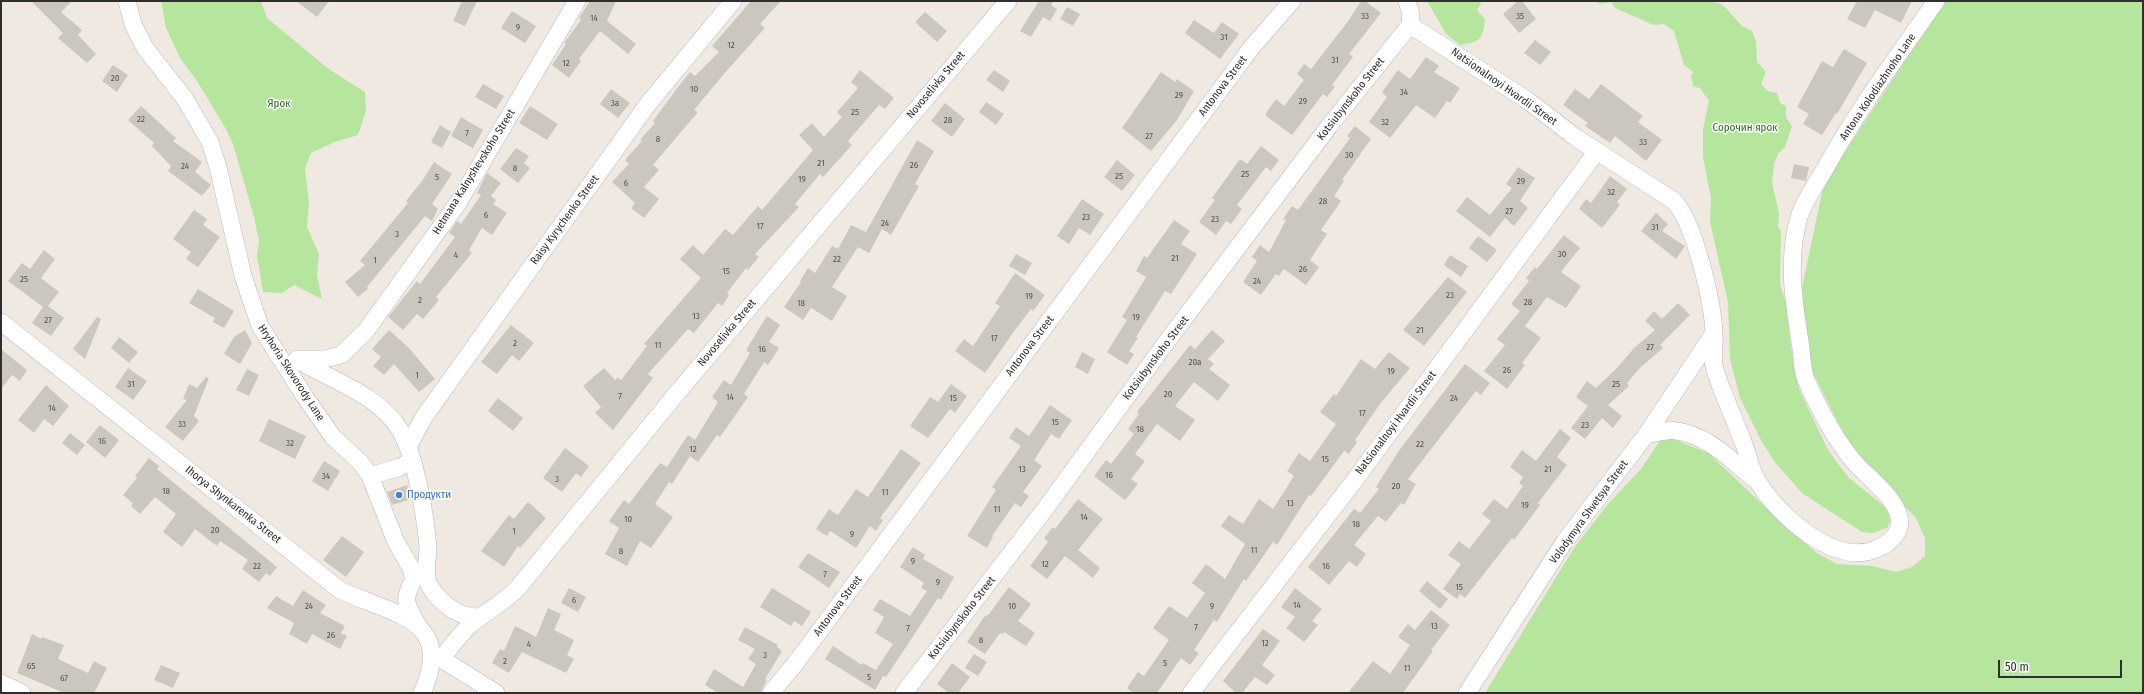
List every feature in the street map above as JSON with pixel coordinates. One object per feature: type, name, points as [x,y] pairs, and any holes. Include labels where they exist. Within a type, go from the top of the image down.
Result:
[{"type":"street","name":"Hryhoria Skovorody Lane","points":[[127,1],[133,24],[145,48],[185,99],[210,142],[218,167],[249,298],[260,326],[333,437],[361,463],[370,476],[396,542],[411,568],[414,579],[406,592],[406,601],[417,624]]},
{"type":"street","name":"Hetmana Kalnyshevskoho Street","points":[[297,358],[324,359],[341,355],[365,332],[458,202],[577,1]]},
{"type":"street","name":"Raisy Kyrychenko Street","points":[[410,454],[424,417],[648,104],[733,1]]},
{"type":"street","name":"Novoselivka Street","points":[[436,655],[517,589],[692,375],[1008,1]]},
{"type":"street","name":"Antonova Street","points":[[771,693],[802,654],[1252,47],[1292,1]]},
{"type":"street","points":[[1406,1],[1411,14],[1410,25]]},
{"type":"street","name":"Antona Kolodiazhnoho Lane","points":[[1646,435],[1676,430],[1703,439],[1729,457],[1757,481],[1788,516],[1811,536],[1829,546],[1846,552],[1863,553],[1873,551],[1885,545],[1895,535],[1899,526],[1899,515],[1890,499],[1867,477],[1850,456],[1831,426],[1805,377],[1794,307],[1794,242],[1801,213],[1848,128],[1936,1]]},
{"type":"street","name":"Natsionalnoyi Hvardii Street","points":[[1410,25],[1526,100],[1597,151],[1674,201],[1681,209],[1699,256],[1714,333],[1714,367],[1745,445],[1757,481]]},
{"type":"street","name":"Kotsiubynskoho Street","points":[[904,693],[1043,511],[1168,340],[1330,125],[1410,25]]},
{"type":"street","name":"Natsionalnoyi Hvardii Street","points":[[1191,693],[1354,481],[1597,151]]},
{"type":"street","name":"Ihorya Shynkarenka Street","points":[[1,322],[340,590],[400,614],[417,624],[436,655],[422,693]]},
{"type":"street","name":"Volodymyra Shvetsya Street","points":[[1467,693],[1565,541],[1646,435],[1714,333]]},
{"type":"street","points":[[270,341],[356,391],[383,409],[399,429],[410,454],[426,535],[427,578]]},
{"type":"street","points":[[370,476],[400,466],[410,454]]},
{"type":"street","points":[[404,557],[427,578],[434,591],[450,608],[460,613],[480,618]]},
{"type":"street","points":[[436,655],[496,693]]},
{"type":"street","points":[[1,683],[22,693]]},
{"type":"green space","name":"Ярок","points":[[161,1],[261,1],[267,18],[330,70],[365,92],[366,111],[358,135],[335,142],[311,153],[305,168],[309,203],[307,227],[319,254],[317,275],[322,299],[294,285],[282,293],[263,292],[257,255],[259,241],[254,217],[233,144],[226,129],[197,81],[180,58],[166,28]]},
{"type":"green space","points":[[1427,1],[1482,1],[1477,10],[1485,19],[1483,31],[1479,38],[1476,41],[1460,45],[1446,34]]},
{"type":"green space","name":"Сорочин ярок","points":[[1593,1],[1711,1],[1723,5],[1742,26],[1752,31],[1756,41],[1757,62],[1766,72],[1761,84],[1768,91],[1777,93],[1780,103],[1786,106],[1786,117],[1792,126],[1785,147],[1778,154],[1774,164],[1772,183],[1779,213],[1778,226],[1781,231],[1780,285],[1786,302],[1791,347],[1799,389],[1827,448],[1838,464],[1849,478],[1884,506],[1889,515],[1890,522],[1887,528],[1872,533],[1862,532],[1802,493],[1774,461],[1761,440],[1740,398],[1730,359],[1728,302],[1710,222],[1711,198],[1703,157],[1703,129],[1709,101],[1700,88],[1693,86],[1691,76],[1693,72],[1684,65],[1674,31],[1664,24],[1654,25],[1615,8],[1611,2],[1602,4]]},
{"type":"green space","points":[[1945,1],[2143,1],[2143,693],[1485,693],[1574,548],[1608,504],[1641,469],[1661,439],[1674,439],[1708,453],[1791,531],[1817,553],[1837,564],[1872,566],[1896,572],[1912,567],[1925,556],[1925,538],[1916,518],[1855,456],[1813,373],[1804,319],[1802,288],[1824,183]]},
{"type":"building","points":[[31,1],[72,1],[61,12],[82,30],[78,35],[96,54],[87,63],[58,38],[63,33]]},
{"type":"building","points":[[296,1],[329,1],[317,17]]},
{"type":"building","points":[[462,1],[477,1],[465,26],[453,21]]},
{"type":"building","points":[[590,1],[616,1],[607,21],[636,44],[628,54],[600,31],[579,59],[581,61],[569,78],[552,65],[566,44],[564,43],[581,20],[579,18]]},
{"type":"building","points":[[751,1],[781,1],[760,24],[765,28],[694,110],[698,112],[653,165],[659,170],[644,187],[659,199],[644,218],[631,208],[635,203],[612,182],[629,164],[625,160],[642,141],[640,140],[655,123],[653,121],[690,72],[695,76],[719,52],[712,46]]},
{"type":"building","points":[[1039,1],[1053,1],[1051,5],[1057,9],[1050,21],[1043,17],[1031,37],[1020,31]]},
{"type":"building","points":[[1361,1],[1365,1],[1381,13],[1349,54],[1353,57],[1332,85],[1335,87],[1327,97],[1323,94],[1292,135],[1266,116],[1266,113],[1276,99],[1284,106],[1304,80],[1297,74],[1304,64],[1311,69],[1349,20]]},
{"type":"building","points":[[1518,1],[1522,1],[1536,19],[1519,33],[1503,14]]},
{"type":"building","points":[[1857,1],[1912,1],[1901,23],[1875,10],[1865,28],[1847,19]]},
{"type":"building","points":[[1067,7],[1080,14],[1073,26],[1060,19]]},
{"type":"building","points":[[512,11],[536,26],[525,43],[501,28]]},
{"type":"building","points":[[925,12],[947,31],[937,42],[915,22]]},
{"type":"building","points":[[1194,20],[1214,33],[1222,22],[1239,34],[1220,59],[1185,33]]},
{"type":"building","points":[[1535,40],[1551,52],[1540,65],[1524,53]]},
{"type":"building","points":[[1844,49],[1867,63],[1837,114],[1836,113],[1822,135],[1803,124],[1809,114],[1797,107],[1822,61],[1833,67]]},
{"type":"building","points":[[1426,57],[1439,66],[1434,72],[1460,88],[1450,103],[1447,101],[1435,118],[1416,105],[1390,138],[1369,122],[1387,97],[1382,92],[1398,70],[1410,79]]},
{"type":"building","points":[[113,65],[128,75],[117,92],[102,81]]},
{"type":"building","points":[[860,70],[894,98],[885,109],[879,105],[848,141],[852,145],[823,177],[820,174],[795,204],[799,207],[755,254],[759,257],[748,270],[746,268],[727,293],[729,295],[722,306],[718,303],[694,333],[688,329],[648,374],[653,378],[613,430],[595,413],[601,407],[583,386],[604,368],[615,380],[618,377],[621,380],[647,346],[644,344],[701,278],[680,259],[693,245],[703,255],[725,229],[733,235],[758,206],[762,210],[813,150],[799,135],[812,123],[824,137],[842,117],[837,112],[858,88],[851,82]]},
{"type":"building","points":[[994,70],[1010,81],[1003,92],[986,80]]},
{"type":"building","points":[[1161,72],[1175,82],[1177,79],[1194,91],[1177,120],[1151,151],[1122,128]]},
{"type":"building","points":[[483,84],[504,96],[496,109],[475,97]]},
{"type":"building","points":[[1601,84],[1643,116],[1638,122],[1662,140],[1646,161],[1615,136],[1610,143],[1585,126],[1588,123],[1563,105],[1575,89],[1589,99]]},
{"type":"building","points":[[611,89],[630,103],[618,118],[600,104]]},
{"type":"building","points":[[986,102],[1004,114],[996,125],[979,112]]},
{"type":"building","points":[[945,103],[965,119],[952,137],[931,121]]},
{"type":"building","points":[[141,106],[176,138],[173,141],[202,162],[195,172],[211,185],[202,196],[168,171],[171,166],[152,146],[154,143],[128,120]]},
{"type":"building","points":[[530,106],[558,124],[547,140],[519,123]]},
{"type":"building","points":[[461,117],[483,130],[473,148],[451,136]]},
{"type":"building","points":[[440,125],[451,132],[442,148],[431,142]]},
{"type":"building","points":[[1355,126],[1371,139],[1342,180],[1344,181],[1334,196],[1341,201],[1321,230],[1327,234],[1310,260],[1319,267],[1306,285],[1284,269],[1279,276],[1276,274],[1261,295],[1243,282],[1257,261],[1252,257],[1260,245],[1269,252],[1286,220],[1283,219],[1292,206],[1298,210],[1350,138],[1347,136]]},
{"type":"building","points":[[917,140],[934,151],[915,184],[919,186],[891,235],[882,229],[869,253],[858,247],[832,287],[847,296],[832,321],[811,308],[803,320],[784,307],[801,282],[800,281],[808,268],[815,273],[832,246],[838,249],[851,225],[866,232]]},
{"type":"building","points":[[1261,146],[1279,160],[1271,171],[1266,167],[1237,205],[1242,209],[1231,224],[1226,221],[1216,235],[1199,222],[1215,200],[1212,198],[1240,159],[1247,164]]},
{"type":"building","points":[[516,148],[529,156],[524,163],[530,168],[518,183],[500,169]]},
{"type":"building","points":[[1117,160],[1135,175],[1122,191],[1104,177]]},
{"type":"building","points":[[434,162],[452,174],[432,204],[438,209],[432,221],[425,216],[367,287],[368,289],[358,297],[345,282],[365,265],[360,261],[408,203],[406,201],[422,181]]},
{"type":"building","points":[[1794,164],[1809,167],[1806,181],[1791,178]]},
{"type":"building","points":[[1518,167],[1535,178],[1520,201],[1528,208],[1514,226],[1505,218],[1490,237],[1456,211],[1467,197],[1490,215],[1512,188],[1506,184]]},
{"type":"building","points":[[487,173],[501,183],[491,196],[496,200],[493,204],[507,213],[492,235],[482,228],[469,250],[472,253],[436,297],[439,300],[423,319],[417,314],[403,330],[388,317],[417,281],[420,284],[455,237],[449,233],[457,221],[461,224],[481,195],[477,193]]},
{"type":"building","points":[[1610,176],[1627,189],[1617,202],[1620,205],[1602,228],[1579,209],[1586,199],[1591,203]]},
{"type":"building","points":[[1082,199],[1104,214],[1090,235],[1079,228],[1069,244],[1057,236]]},
{"type":"building","points":[[194,210],[207,219],[203,225],[220,237],[198,267],[186,259],[191,252],[173,239]]},
{"type":"building","points":[[1656,213],[1668,224],[1662,231],[1685,246],[1676,259],[1641,231]]},
{"type":"building","points":[[1174,220],[1190,231],[1181,244],[1197,254],[1171,294],[1165,291],[1136,337],[1138,338],[1129,351],[1134,354],[1127,365],[1107,352],[1127,320],[1122,317],[1146,277],[1136,271],[1144,256],[1147,258]]},
{"type":"building","points":[[1564,235],[1580,248],[1561,272],[1581,286],[1566,308],[1547,297],[1525,326],[1541,338],[1522,363],[1525,365],[1507,389],[1484,371],[1505,345],[1497,339],[1520,311],[1511,304],[1529,281],[1526,278],[1535,267],[1537,269]]},
{"type":"building","points":[[1478,236],[1497,250],[1487,262],[1469,248]]},
{"type":"building","points":[[44,250],[55,259],[41,278],[59,292],[48,306],[64,318],[51,336],[32,323],[43,307],[8,281],[22,263],[30,269]]},
{"type":"building","points":[[1016,254],[1032,263],[1025,275],[1009,266]]},
{"type":"building","points":[[1450,255],[1468,266],[1461,277],[1444,265]]},
{"type":"building","points":[[1015,273],[1045,295],[1033,311],[1031,309],[985,373],[955,351],[964,339],[973,346],[1000,306],[995,303]]},
{"type":"building","points":[[1448,277],[1467,292],[1424,346],[1403,330]]},
{"type":"building","points":[[198,289],[234,311],[224,328],[213,322],[215,318],[189,303]]},
{"type":"building","points":[[1678,303],[1690,315],[1660,345],[1663,348],[1640,368],[1627,383],[1629,386],[1608,405],[1622,416],[1613,428],[1602,418],[1585,439],[1571,428],[1588,406],[1576,397],[1587,381],[1596,388],[1617,368],[1634,348],[1655,330],[1645,321],[1654,311],[1662,319]]},
{"type":"building","points":[[767,316],[780,325],[769,342],[779,348],[768,365],[764,362],[744,394],[748,397],[720,437],[717,435],[698,462],[690,456],[672,484],[669,482],[655,504],[673,517],[651,548],[640,541],[627,566],[605,554],[619,528],[609,521],[624,500],[629,504],[660,463],[667,467],[688,435],[695,440],[718,402],[712,397],[724,380],[731,385],[750,353],[746,350]]},
{"type":"building","points":[[97,317],[101,319],[85,359],[73,349]]},
{"type":"building","points":[[511,325],[534,343],[519,361],[512,355],[497,374],[481,362]]},
{"type":"building","points":[[245,330],[252,343],[240,364],[224,354],[234,337]]},
{"type":"building","points":[[389,330],[409,348],[435,379],[419,392],[394,364],[384,375],[373,366],[381,357],[372,349]]},
{"type":"building","points":[[1212,330],[1225,341],[1208,359],[1214,364],[1209,369],[1230,385],[1218,401],[1194,382],[1175,406],[1195,420],[1180,441],[1157,424],[1135,454],[1145,461],[1131,479],[1138,484],[1125,500],[1094,476],[1106,460],[1111,464],[1134,434],[1128,429],[1139,414],[1137,412],[1190,345],[1195,349]]},
{"type":"building","points":[[119,337],[138,352],[129,363],[111,348]]},
{"type":"building","points":[[1,349],[27,370],[20,381],[12,375],[1,389]]},
{"type":"building","points":[[1082,352],[1095,359],[1088,374],[1075,367]]},
{"type":"building","points":[[1389,352],[1410,368],[1380,404],[1355,440],[1357,442],[1349,454],[1344,451],[1311,496],[1309,495],[1277,545],[1273,542],[1246,581],[1244,579],[1217,622],[1214,620],[1194,650],[1199,653],[1190,665],[1181,658],[1157,693],[1133,693],[1127,688],[1138,672],[1144,676],[1169,640],[1153,628],[1169,606],[1187,618],[1205,593],[1192,583],[1206,564],[1225,579],[1245,544],[1221,526],[1229,515],[1243,524],[1259,499],[1273,509],[1294,476],[1287,471],[1299,453],[1310,461],[1336,424],[1320,412],[1334,394],[1336,396],[1361,359],[1375,369]]},
{"type":"building","points":[[1465,364],[1490,383],[1481,395],[1476,391],[1408,479],[1416,484],[1404,505],[1401,503],[1386,522],[1378,516],[1354,545],[1366,554],[1357,567],[1349,561],[1329,585],[1308,567],[1354,509],[1360,513],[1379,489],[1376,487],[1398,452]]},
{"type":"building","points":[[128,368],[147,381],[133,400],[115,387]]},
{"type":"building","points":[[247,369],[259,375],[249,396],[236,390]]},
{"type":"building","points":[[206,377],[209,378],[194,416],[199,421],[183,441],[165,427],[187,400],[183,399],[189,384],[197,388]]},
{"type":"building","points":[[951,384],[967,396],[955,413],[950,409],[928,438],[910,426],[930,397],[938,402]]},
{"type":"building","points":[[46,385],[69,406],[53,426],[44,419],[34,433],[18,420]]},
{"type":"building","points":[[498,398],[523,418],[513,431],[488,411]]},
{"type":"building","points":[[1050,405],[1072,420],[1059,439],[1051,434],[1034,460],[1042,466],[1023,492],[1029,496],[1021,507],[1015,503],[992,536],[993,537],[987,548],[967,536],[996,490],[992,487],[1021,446],[1009,438],[1016,427],[1029,436]]},
{"type":"building","points":[[269,419],[306,436],[295,459],[259,441]]},
{"type":"building","points":[[100,425],[119,440],[105,458],[86,442]]},
{"type":"building","points":[[1560,429],[1571,438],[1557,457],[1567,465],[1538,503],[1540,505],[1514,540],[1512,538],[1465,598],[1460,594],[1457,599],[1443,589],[1461,564],[1448,555],[1459,541],[1469,549],[1491,521],[1482,514],[1494,499],[1507,509],[1523,486],[1519,483],[1523,477],[1510,467],[1522,450],[1536,461]]},
{"type":"building","points":[[70,433],[85,445],[77,455],[62,443]]},
{"type":"building","points":[[565,448],[589,466],[581,477],[576,473],[562,492],[543,478]]},
{"type":"building","points":[[901,449],[921,463],[880,518],[883,520],[876,531],[870,526],[856,548],[830,531],[827,536],[816,529],[829,509],[838,515],[856,489],[868,497]]},
{"type":"building","points":[[149,458],[159,466],[157,469],[277,567],[270,576],[266,573],[259,582],[242,569],[248,560],[220,541],[217,546],[195,529],[182,547],[163,532],[176,514],[155,497],[140,514],[131,506],[133,503],[123,495],[137,478],[135,476]]},
{"type":"building","points":[[324,461],[340,471],[328,491],[312,481]]},
{"type":"building","name":"Продукти","points":[[407,485],[411,499],[392,505],[387,492]]},
{"type":"building","points":[[1078,499],[1103,519],[1078,550],[1100,568],[1093,578],[1065,556],[1047,579],[1030,566],[1048,542],[1044,538],[1053,527],[1055,529]]},
{"type":"building","points":[[528,502],[546,518],[520,548],[518,546],[504,567],[481,551],[509,515],[514,519]]},
{"type":"building","points":[[342,536],[364,552],[346,577],[323,560]]},
{"type":"building","points":[[913,547],[925,555],[923,559],[954,577],[941,600],[938,598],[886,677],[883,676],[875,690],[825,659],[833,646],[862,665],[863,663],[876,670],[893,644],[875,633],[884,617],[873,610],[880,599],[910,616],[927,591],[921,588],[924,583],[900,567]]},
{"type":"building","points":[[808,553],[840,572],[829,588],[798,567]]},
{"type":"building","points":[[1427,581],[1448,599],[1440,609],[1419,591]]},
{"type":"building","points":[[1009,587],[1031,604],[1018,621],[1035,633],[1026,646],[1004,632],[1003,634],[1000,633],[985,654],[967,642],[984,617],[989,614]]},
{"type":"building","points":[[569,588],[586,597],[578,612],[561,603]]},
{"type":"building","points":[[772,588],[811,612],[802,626],[794,621],[791,626],[760,607]]},
{"type":"building","points":[[1295,588],[1322,609],[1312,621],[1318,625],[1304,642],[1286,628],[1295,617],[1281,607]]},
{"type":"building","points":[[303,590],[326,605],[320,613],[345,626],[341,633],[347,636],[340,649],[312,634],[307,644],[289,634],[294,623],[267,608],[276,596],[293,606]]},
{"type":"building","points":[[548,608],[561,614],[554,630],[574,640],[567,655],[574,659],[566,673],[522,652],[509,673],[492,663],[500,649],[504,651],[515,626],[536,637]]},
{"type":"building","points":[[1431,610],[1450,625],[1431,650],[1433,651],[1403,693],[1348,693],[1373,661],[1390,674],[1410,645],[1398,637],[1408,624],[1415,630]]},
{"type":"building","points":[[745,627],[778,645],[777,647],[782,651],[765,679],[767,680],[760,693],[718,693],[705,685],[714,669],[743,687],[756,664],[748,659],[755,649],[738,640]]},
{"type":"building","points":[[1263,629],[1280,641],[1262,665],[1275,675],[1267,685],[1255,677],[1242,693],[1236,693],[1223,681]]},
{"type":"building","points":[[32,634],[41,639],[42,637],[64,645],[58,659],[88,673],[94,661],[107,668],[94,693],[64,693],[17,673]]},
{"type":"building","points":[[974,654],[987,662],[978,676],[965,668]]},
{"type":"building","points":[[952,663],[970,677],[958,693],[949,693],[937,684]]},
{"type":"building","points":[[161,665],[180,673],[173,688],[154,680]]},
{"type":"place","name":"Продукти","points":[[399,495]]}]
